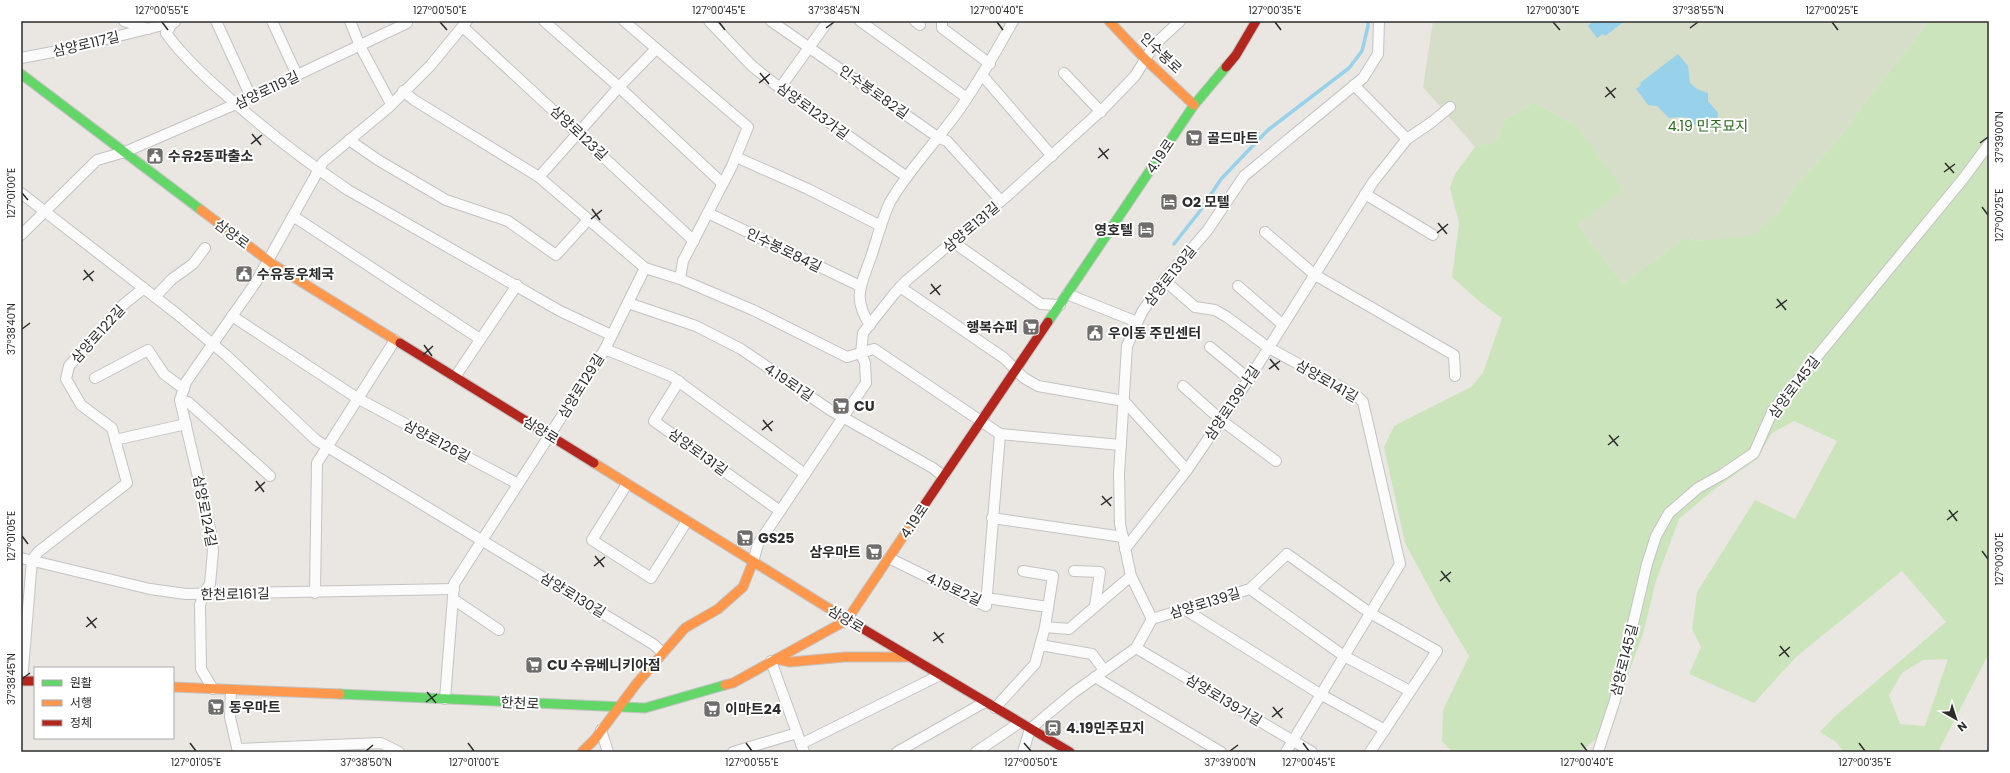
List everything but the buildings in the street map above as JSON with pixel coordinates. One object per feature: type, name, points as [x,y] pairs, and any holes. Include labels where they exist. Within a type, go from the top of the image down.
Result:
[{"type":"street","points":[[124,21],[148,29]]},
{"type":"street","name":"삼양로117길","points":[[21,58],[58,51],[148,29],[174,21]]},
{"type":"street","name":"삼양로117길","points":[[174,21],[166,33],[171,41],[198,71],[267,132],[319,170]]},
{"type":"street","points":[[216,21],[250,98]]},
{"type":"street","points":[[272,21],[297,76]]},
{"type":"street","points":[[350,21],[360,46],[392,104]]},
{"type":"street","points":[[544,21],[619,87],[722,184]]},
{"type":"street","points":[[624,21],[748,127],[736,156],[683,261],[680,279]]},
{"type":"street","name":"삼양로123가길","points":[[709,21],[752,66],[780,88],[907,177]]},
{"type":"street","name":"인수봉로82길","points":[[771,21],[939,138]]},
{"type":"street","points":[[780,88],[828,21]]},
{"type":"street","points":[[860,21],[967,98]]},
{"type":"street","points":[[942,21],[942,28],[990,64]]},
{"type":"street","points":[[870,325],[862,314],[858,293],[890,204],[907,177],[939,138],[990,64],[1013,21]]},
{"type":"street","name":"인수봉로","points":[[1109,21],[1145,59],[1194,105]]},
{"type":"street","name":"삼양로131길","points":[[753,562],[758,544],[866,383],[865,363],[860,354],[863,333],[900,287],[1002,201],[1100,112],[1135,76],[1154,45],[1180,21]]},
{"type":"street","name":"4.19로","points":[[847,620],[1194,105],[1236,55],[1256,21]]},
{"type":"street","name":"삼양로139길","points":[[1152,619],[1131,576],[1123,537],[1120,502],[1121,445],[1127,346],[1142,312],[1164,280],[1207,231],[1244,176],[1363,78],[1378,54],[1380,21]]},
{"type":"street","name":"삼양로119길","points":[[21,235],[97,160],[124,152],[250,98],[407,22]]},
{"type":"street","name":"삼양로123길","points":[[268,260],[323,162],[392,104],[403,91],[430,66],[465,24],[694,241]]},
{"type":"street","points":[[539,177],[619,87],[656,49]]},
{"type":"street","points":[[1064,73],[1100,112]]},
{"type":"street","name":"삼양로","points":[[21,74],[268,260],[847,620],[1070,752]]},
{"type":"street","points":[[982,75],[1052,156]]},
{"type":"street","points":[[1354,85],[1407,139]]},
{"type":"street","points":[[403,91],[414,100],[457,128],[539,177],[645,268],[680,279],[753,310],[847,357],[874,349],[1000,434],[1121,445]]},
{"type":"street","name":"삼양로139나길","points":[[1125,549],[1187,470],[1249,379],[1365,194],[1407,139],[1432,122],[1450,107]]},
{"type":"street","points":[[939,138],[947,141],[1002,201]]},
{"type":"street","points":[[349,140],[378,160],[446,200],[508,222],[556,254],[588,220]]},
{"type":"street","name":"삼양로145길","points":[[1598,752],[1615,700],[1647,564],[1656,536],[1669,513],[1698,488],[1723,474],[1754,453],[1773,410],[1963,179],[1989,144]]},
{"type":"street","points":[[736,156],[808,189],[881,226]]},
{"type":"street","points":[[319,170],[348,190],[517,285],[560,311],[611,335]]},
{"type":"street","points":[[21,193],[144,288],[213,344],[316,440],[482,540]]},
{"type":"street","points":[[1365,194],[1433,235]]},
{"type":"street","name":"인수봉로84길","points":[[708,213],[860,286]]},
{"type":"street","points":[[293,216],[480,340]]},
{"type":"street","points":[[1265,232],[1315,275],[1454,355],[1456,376]]},
{"type":"street","points":[[952,242],[1041,304],[1060,305]]},
{"type":"street","points":[[155,298],[172,279],[193,264],[205,248]]},
{"type":"street","points":[[268,260],[232,316],[186,382],[180,400],[188,402],[270,476]]},
{"type":"street","name":"삼양로129길","points":[[549,436],[605,349],[645,268]]},
{"type":"street","name":"삼양로141길","points":[[1164,280],[1195,307],[1215,310],[1269,348],[1357,396],[1363,402],[1400,564],[1286,752]]},
{"type":"street","points":[[455,377],[517,285]]},
{"type":"street","points":[[1238,286],[1283,325]]},
{"type":"street","points":[[900,287],[1004,358],[1017,369],[1024,378],[1038,386],[1124,401],[1187,470]]},
{"type":"street","name":"삼양로122길","points":[[32,560],[38,552],[127,483],[112,428],[81,405],[66,379],[69,366],[123,305],[144,288]]},
{"type":"street","points":[[1067,294],[1138,322]]},
{"type":"street","name":"4.19로1길","points":[[628,303],[696,326],[741,349],[843,418],[852,421],[933,468],[944,477]]},
{"type":"street","points":[[232,316],[357,398]]},
{"type":"street","points":[[315,593],[317,463],[326,446],[395,340]]},
{"type":"street","points":[[1210,347],[1249,379]]},
{"type":"street","points":[[605,349],[671,376],[805,474]]},
{"type":"street","points":[[95,378],[148,350],[164,374],[184,389]]},
{"type":"street","name":"삼양로131길","points":[[679,381],[654,421],[780,511]]},
{"type":"street","points":[[1183,386],[1220,420],[1276,461]]},
{"type":"street","name":"삼양로126길","points":[[357,398],[518,484]]},
{"type":"street","name":"삼양로124길","points":[[180,400],[211,533],[213,551],[210,584],[203,595],[200,606],[201,669],[213,689]]},
{"type":"street","points":[[115,440],[186,424]]},
{"type":"street","name":"4.19로2길","points":[[889,558],[986,606],[1000,434]]},
{"type":"street","points":[[445,699],[454,584],[549,436]]},
{"type":"street","points":[[627,484],[592,540],[651,578],[687,521]]},
{"type":"street","points":[[992,518],[1123,537]]},
{"type":"street","name":"삼양로130길","points":[[482,540],[653,644],[663,653]]},
{"type":"street","name":"삼양로139길","points":[[1030,729],[1073,693],[1136,648],[1152,619],[1250,589],[1286,554],[1370,613]]},
{"type":"street","name":"한천로161길","points":[[21,558],[150,589],[186,594],[453,594]]},
{"type":"street","points":[[32,560],[22,681],[34,681]]},
{"type":"street","points":[[582,752],[685,628],[718,609],[743,588],[753,562]]},
{"type":"street","points":[[1074,571],[1100,572],[1095,606]]},
{"type":"street","points":[[995,708],[1035,664],[1045,626],[1053,576],[1023,572]]},
{"type":"street","points":[[1045,626],[1069,629],[1131,576]]},
{"type":"street","points":[[1250,589],[1344,656],[1410,691]]},
{"type":"street","points":[[453,594],[499,630]]},
{"type":"street","points":[[986,598],[1048,607]]},
{"type":"street","points":[[1184,609],[1320,694],[1384,730]]},
{"type":"street","points":[[1370,613],[1437,650],[1384,730],[1372,751]]},
{"type":"street","name":"한천로","points":[[174,687],[645,708],[725,685],[847,620]]},
{"type":"street","points":[[1040,645],[1092,654],[1104,670]]},
{"type":"street","name":"삼양로139가길","points":[[1136,648],[1312,752]]},
{"type":"street","points":[[909,657],[845,657],[790,662],[774,660],[803,748],[940,675]]},
{"type":"street","points":[[1095,677],[1221,752]]},
{"type":"street","points":[[231,690],[230,717],[238,750],[381,743],[400,752]]},
{"type":"street","points":[[897,752],[985,702]]},
{"type":"street","points":[[976,752],[1019,723]]},
{"type":"street","points":[[1023,752],[1030,729]]},
{"type":"street","points":[[601,730],[608,752]]},
{"type":"street","points":[[733,752],[797,733]]},
{"type":"green space","name":"4.19 민주묘지","points":[[1433,21],[1929,21],[1864,103],[1840,137],[1796,184],[1778,213],[1752,236],[1698,241],[1684,238],[1623,283],[1578,225],[1624,190],[1578,127],[1534,102],[1505,119],[1496,141],[1475,147],[1423,87]]},
{"type":"green space","points":[[1929,21],[1989,21],[1989,653],[1938,752],[1844,752],[1836,742],[1820,732],[1833,718],[1946,622],[1902,571],[1796,657],[1754,703],[1689,674],[1701,647],[1692,629],[1697,592],[1755,500],[1795,519],[1837,441],[1794,421],[1772,433],[1757,459],[1712,491],[1679,519],[1656,581],[1643,634],[1608,729],[1580,752],[1452,752],[1442,741],[1443,710],[1469,656],[1439,606],[1405,543],[1384,447],[1394,426],[1471,387],[1483,373],[1502,318],[1480,302],[1452,277],[1459,223],[1450,188],[1455,174],[1475,147],[1496,141],[1505,119],[1534,102],[1578,127],[1625,190],[1578,225],[1623,283],[1684,238],[1698,241],[1778,213],[1796,184],[1840,137],[1864,103]],"holes":[[[1948,659],[1925,726],[1900,724],[1889,695],[1902,673],[1923,660]]]},
{"type":"water","points":[[1592,21],[1625,21],[1605,36],[1603,34],[1597,38],[1588,26]]},
{"type":"water","points":[[1678,54],[1688,66],[1690,83],[1697,89],[1708,93],[1708,101],[1718,113],[1717,123],[1709,130],[1700,130],[1688,118],[1669,118],[1657,106],[1648,105],[1636,89],[1641,85],[1640,83]]},
{"type":"waterway","points":[[1174,244],[1200,211],[1221,179],[1268,130],[1349,68],[1362,51],[1368,21]]},
{"type":"traffic: fast","points":[[1048,322],[1194,105],[1226,67]]},
{"type":"traffic: fast","points":[[21,74],[201,210]]},
{"type":"traffic: fast","points":[[340,694],[645,708],[725,685]]},
{"type":"traffic: slow","points":[[1109,21],[1145,59],[1194,105]]},
{"type":"traffic: slow","points":[[201,210],[274,265],[400,343]]},
{"type":"traffic: slow","points":[[594,463],[833,611]]},
{"type":"traffic: slow","points":[[725,685],[733,683],[847,620],[923,507]]},
{"type":"traffic: slow","points":[[582,752],[595,739],[637,683],[685,628],[718,609],[743,587],[753,562]]},
{"type":"traffic: slow","points":[[776,659],[790,662],[845,657],[909,657]]},
{"type":"traffic: slow","points":[[174,687],[340,694]]},
{"type":"traffic: jam","points":[[1226,67],[1236,55],[1256,21]]},
{"type":"traffic: jam","points":[[923,507],[1048,322]]},
{"type":"traffic: jam","points":[[400,343],[594,463]]},
{"type":"traffic: jam","points":[[833,611],[1070,752]]},
{"type":"traffic: jam","points":[[21,681],[34,681]]},
{"type":"place","name":"골드마트","points":[[1194,138]]},
{"type":"place","name":"수유2동파출소","points":[[155,156]]},
{"type":"place","name":"O2 모텔","points":[[1169,202]]},
{"type":"place","name":"영호텔","points":[[1146,230]]},
{"type":"place","name":"수유동우체국","points":[[244,274]]},
{"type":"place","name":"행복슈퍼","points":[[1031,327]]},
{"type":"place","name":"우이동 주민센터","points":[[1095,333]]},
{"type":"place","name":"CU","points":[[841,406]]},
{"type":"place","name":"GS25","points":[[745,538]]},
{"type":"place","name":"삼우마트","points":[[874,552]]},
{"type":"place","name":"CU 수유베니키아점","points":[[534,665]]},
{"type":"place","name":"동우마트","points":[[216,707]]},
{"type":"place","name":"이마트24","points":[[712,709]]},
{"type":"place","name":"4.19민주묘지","points":[[1053,728]]}]
